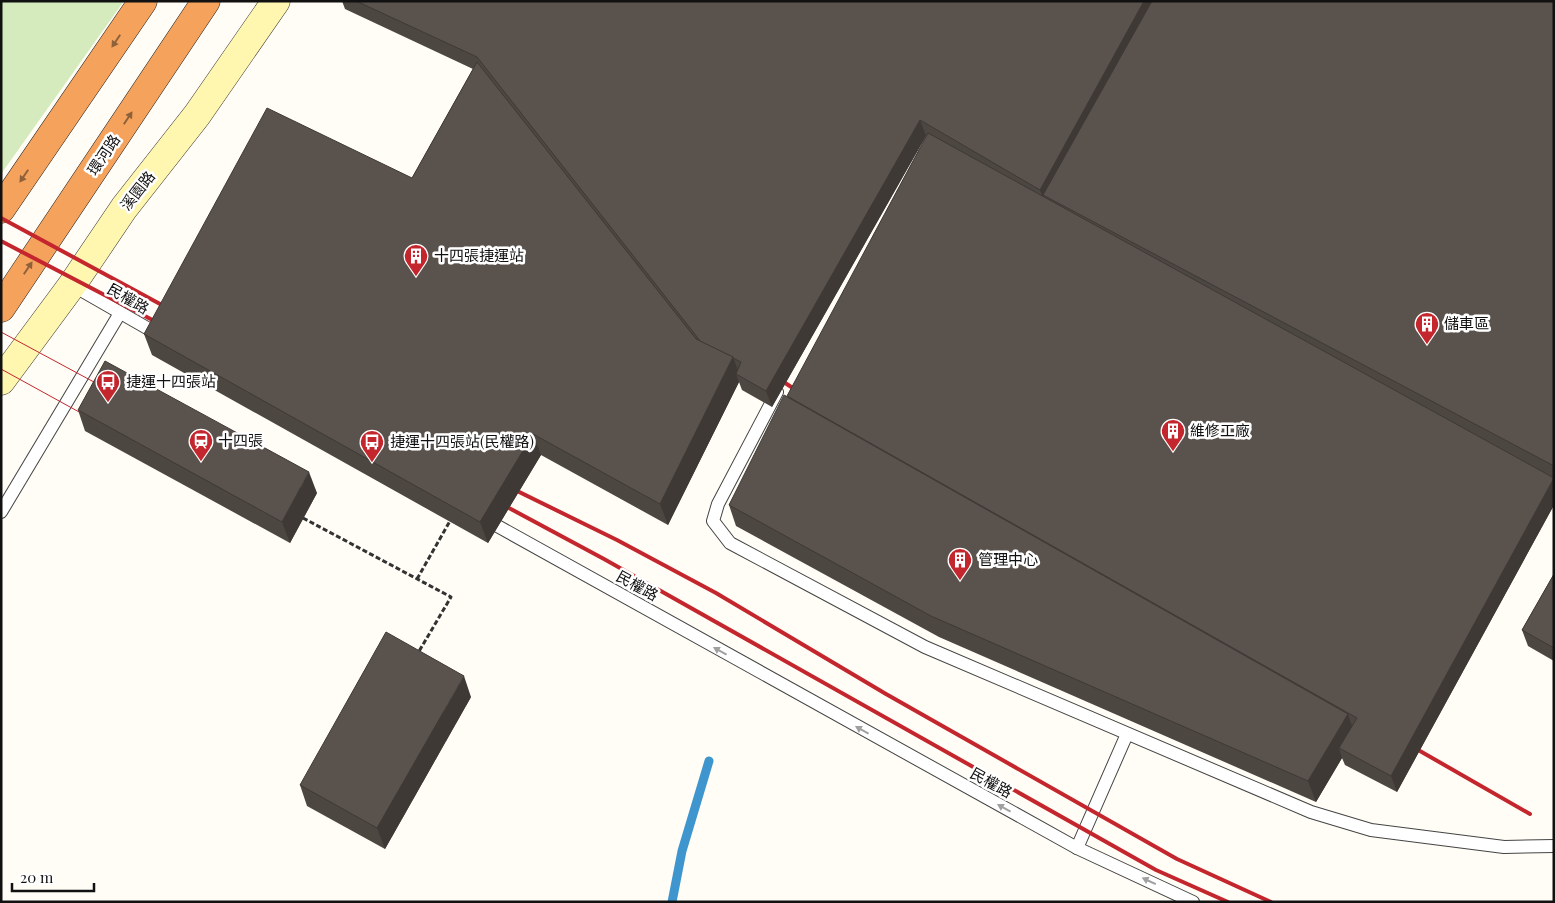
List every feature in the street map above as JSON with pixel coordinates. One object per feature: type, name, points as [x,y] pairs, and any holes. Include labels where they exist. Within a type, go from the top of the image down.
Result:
[{"type":"highway","points":[[1,209],[143,1]]},
{"type":"highway","name":"環河路","points":[[1,308],[206,1]]},
{"type":"street","name":"溪園路","points":[[1,381],[72,286],[124,208],[197,115],[276,1]]},
{"type":"lane","points":[[7,351],[124,208]]},
{"type":"lane","name":"民權路","points":[[72,286],[171,342]]},
{"type":"lane","points":[[1,512],[120,313]]},
{"type":"lane","points":[[784,380],[718,504],[713,521],[730,543],[925,647],[1311,812],[1371,830],[1504,847],[1554,846]]},
{"type":"lane","name":"民權路","points":[[473,513],[1077,848],[1193,902]]},
{"type":"lane","points":[[1077,848],[1127,734]]},
{"type":"path","points":[[303,518],[451,597],[417,655]]},
{"type":"path","points":[[417,579],[450,521]]},
{"type":"green space","points":[[1,1],[124,1],[1,174]]},
{"type":"building","points":[[356,1],[1144,1],[1040,190],[920,120],[766,391],[736,374],[741,362],[701,342],[477,57]]},
{"type":"building","name":"儲車區","points":[[1152,1],[1554,1],[1554,466],[1043,195]]},
{"type":"building","name":"十四張捷運站","points":[[477,62],[696,339],[733,357],[660,504],[533,434],[480,522],[144,334],[267,108],[412,178]]},
{"type":"building","name":"維修工廠","points":[[928,133],[1554,478],[1391,776],[1339,748],[1357,718],[787,396]]},
{"type":"building","points":[[105,361],[309,472],[282,522],[78,410]]},
{"type":"building","name":"管理中心","points":[[784,395],[1348,714],[1308,781],[931,616],[729,505]]},
{"type":"building","points":[[1554,574],[1554,648],[1522,630]]},
{"type":"building","points":[[386,632],[464,676],[377,828],[300,785]]},
{"type":"waterway","points":[[672,902],[682,851],[709,761]]},
{"type":"tram line","points":[[1,332],[105,388]]},
{"type":"tram line","points":[[1,369],[90,418]]},
{"type":"railway","points":[[1,218],[173,311]]},
{"type":"railway","points":[[1,241],[164,326]]},
{"type":"railway","points":[[773,375],[805,396]]},
{"type":"railway","points":[[507,486],[617,540],[716,593],[886,694],[1177,859],[1271,902]]},
{"type":"railway","points":[[496,501],[604,559],[1156,870],[1228,902]]},
{"type":"railway","points":[[1406,743],[1530,814]]},
{"type":"place","name":"十四張捷運站","points":[[416,277]]},
{"type":"place","name":"儲車區","points":[[1427,345]]},
{"type":"place","name":"捷運十四張站","points":[[108,403]]},
{"type":"place","name":"維修工廠","points":[[1173,452]]},
{"type":"place","name":"十四張","points":[[201,462]]},
{"type":"place","name":"捷運十四張站(民權路)","points":[[372,463]]},
{"type":"place","name":"管理中心","points":[[960,581]]}]
